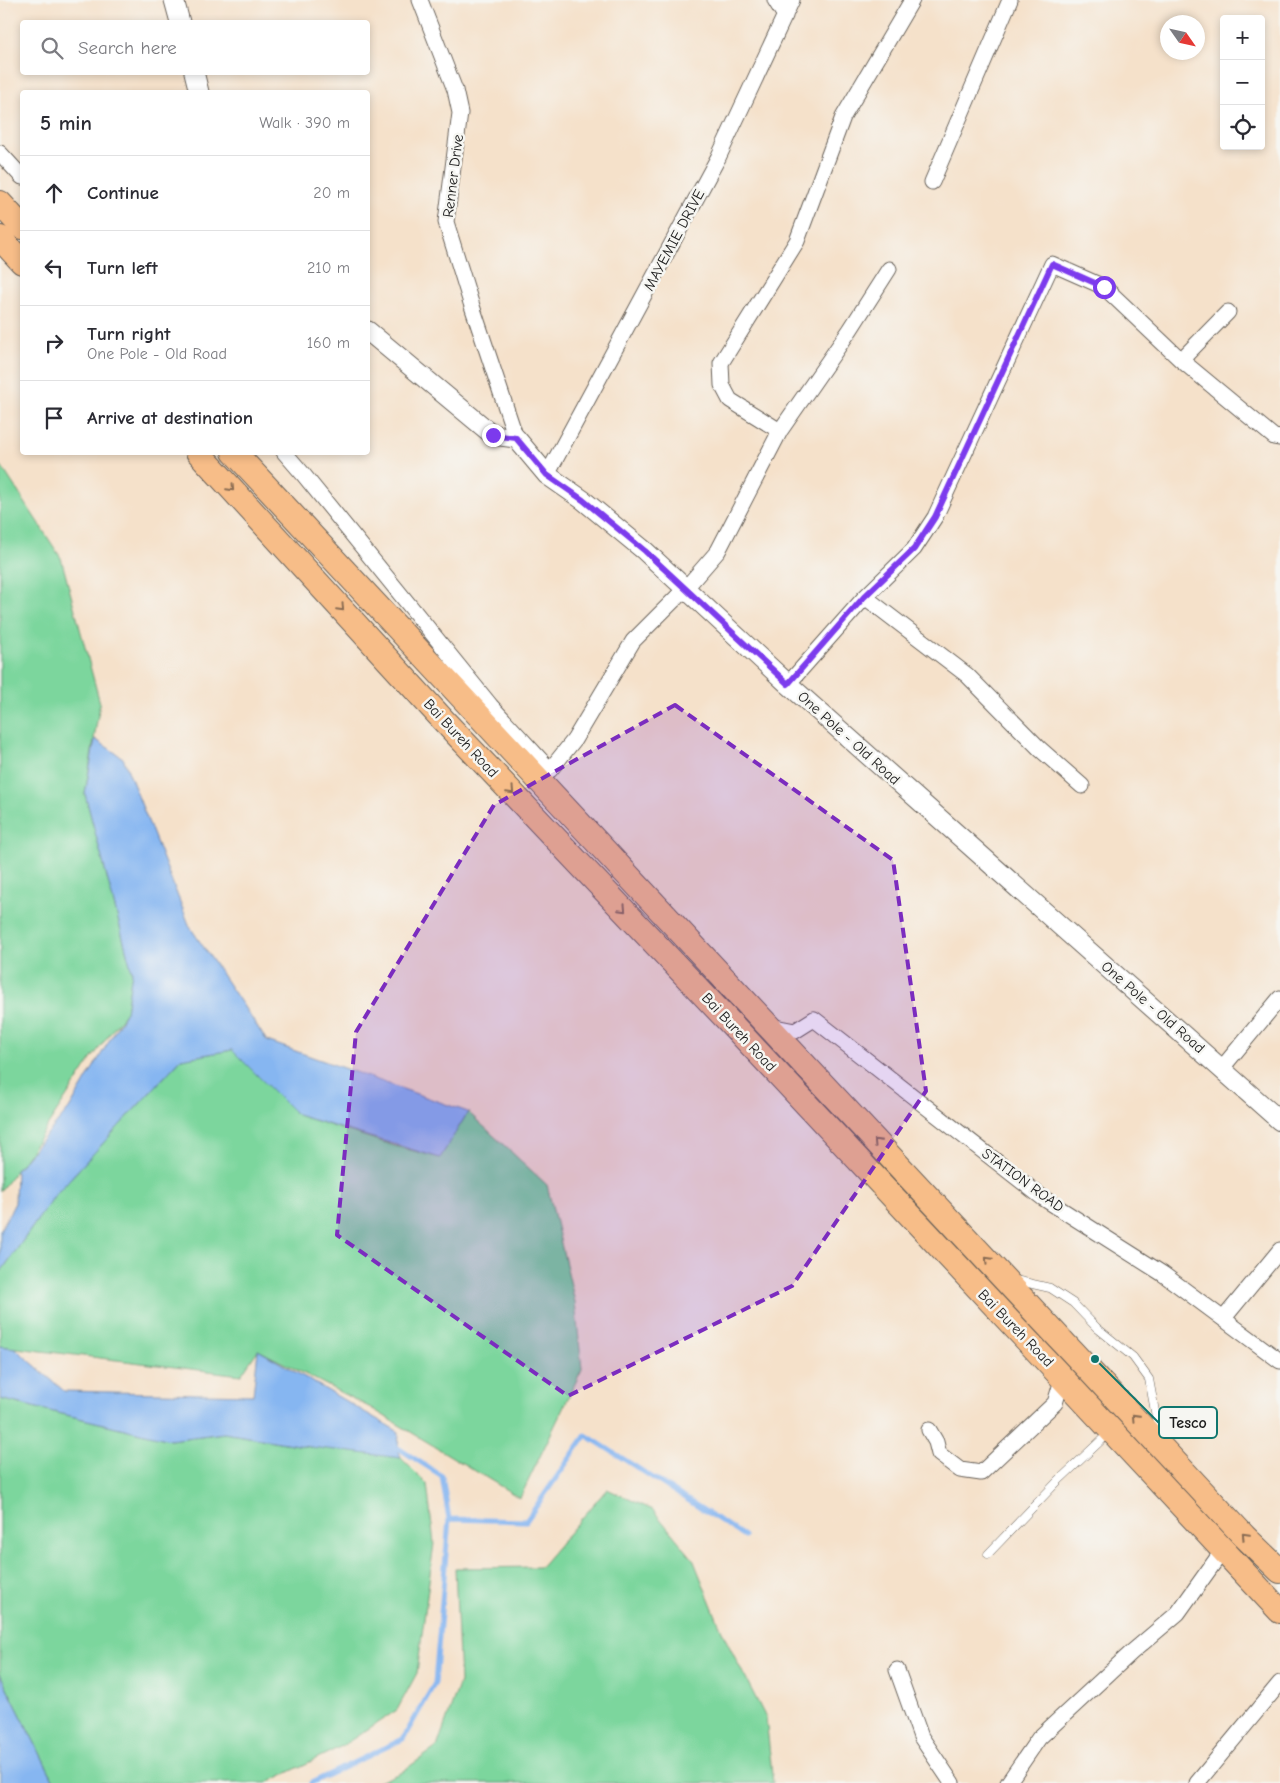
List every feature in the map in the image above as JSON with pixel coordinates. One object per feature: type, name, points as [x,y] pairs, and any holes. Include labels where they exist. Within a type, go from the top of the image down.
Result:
[{"type":"highway","points":[[0,203],[20,225]]},
{"type":"highway","points":[[0,238],[20,260]]},
{"type":"highway","name":"Bai Bureh Road","points":[[201,455],[445,722],[732,1024],[1280,1611]]},
{"type":"highway","name":"Bai Bureh Road","points":[[237,455],[768,1026],[1006,1278],[1244,1536],[1280,1570]]},
{"type":"street","points":[[174,0],[179,20]]},
{"type":"street","name":"Renner Drive","points":[[420,0],[455,90],[460,113],[446,222],[470,303],[516,438]]},
{"type":"street","points":[[775,0],[785,16]]},
{"type":"street","name":"MAYEMIE DRIVE","points":[[547,475],[718,158],[792,0]]},
{"type":"street","points":[[780,432],[730,400],[722,384],[721,363],[797,241],[843,117],[912,0]]},
{"type":"street","points":[[932,182],[1010,0]]},
{"type":"street","points":[[195,75],[198,90]]},
{"type":"street","points":[[0,153],[20,175]]},
{"type":"street","points":[[788,684],[864,597],[914,549],[935,517],[1052,264],[1104,287],[1181,360],[1274,437],[1280,438]]},
{"type":"street","points":[[287,455],[491,706],[550,770],[574,740],[633,641],[718,551],[780,432],[889,269]]},
{"type":"street","points":[[1181,360],[1228,312]]},
{"type":"street","points":[[370,334],[493,435],[516,438]]},
{"type":"street","name":"One Pole - Old Road","points":[[516,438],[547,475],[603,516],[645,551],[788,684],[1280,1121]]},
{"type":"street","points":[[864,597],[967,675],[1040,749],[1082,786]]},
{"type":"street","points":[[1222,1068],[1280,998]]},
{"type":"street","name":"STATION ROAD","points":[[768,1026],[795,1030],[814,1019],[1043,1198],[1155,1268],[1280,1361]]},
{"type":"street","points":[[1224,1318],[1280,1250]]},
{"type":"street","points":[[930,1430],[939,1454],[960,1470],[981,1473],[1056,1403],[1063,1377]]},
{"type":"street","points":[[1008,1783],[1039,1738],[1132,1652],[1178,1613],[1223,1550]]},
{"type":"street","points":[[897,1670],[920,1737],[952,1783]]},
{"type":"street","points":[[1197,1783],[1280,1683]]},
{"type":"lane","points":[[1006,1278],[1050,1288],[1073,1304],[1097,1328],[1133,1357],[1149,1379],[1162,1447]]},
{"type":"lane","points":[[988,1554],[1058,1481],[1112,1430]]},
{"type":"highlighted area","points":[[675,705],[893,860],[926,1091],[792,1286],[568,1396],[337,1235],[356,1032],[494,805]]},
{"type":"green space","points":[[0,464],[61,558],[100,703],[85,794],[132,972],[126,1012],[92,1058],[31,1151],[0,1191]]},
{"type":"green space","points":[[232,1050],[297,1115],[440,1158],[468,1112],[547,1185],[575,1302],[582,1369],[520,1498],[371,1408],[258,1350],[241,1375],[0,1346],[0,1273],[55,1195],[181,1059]]},
{"type":"green space","points":[[0,1399],[170,1440],[224,1433],[310,1447],[374,1445],[401,1458],[427,1484],[434,1543],[417,1673],[397,1710],[342,1746],[267,1783],[55,1783],[0,1674]]},
{"type":"green space","points":[[607,1489],[653,1510],[693,1559],[724,1636],[766,1718],[773,1783],[376,1783],[400,1773],[437,1747],[460,1682],[455,1568],[540,1567]]},
{"type":"water","points":[[95,739],[123,758],[190,927],[267,1041],[468,1112],[440,1158],[297,1115],[232,1050],[181,1059],[55,1195],[0,1273],[0,1230],[15,1203],[16,1170],[69,1109],[126,1012],[132,972],[85,794]]},
{"type":"water","points":[[0,1346],[15,1348],[64,1391],[253,1395],[258,1350],[399,1432],[398,1448],[401,1458],[310,1447],[224,1433],[170,1440],[0,1399]]},
{"type":"water","points":[[0,1674],[55,1783],[0,1783]]},
{"type":"waterway","points":[[449,1519],[526,1521],[586,1435],[744,1536]]},
{"type":"waterway","points":[[311,1783],[403,1739],[435,1683],[449,1519],[442,1476],[393,1446]]},
{"type":"place","name":"Tesco","points":[[1095,1359]]},
{"type":"route","points":[[493,435],[516,438],[547,475],[583,500],[645,551],[788,684],[864,597],[914,549],[935,517],[1052,264],[1104,287]]}]
